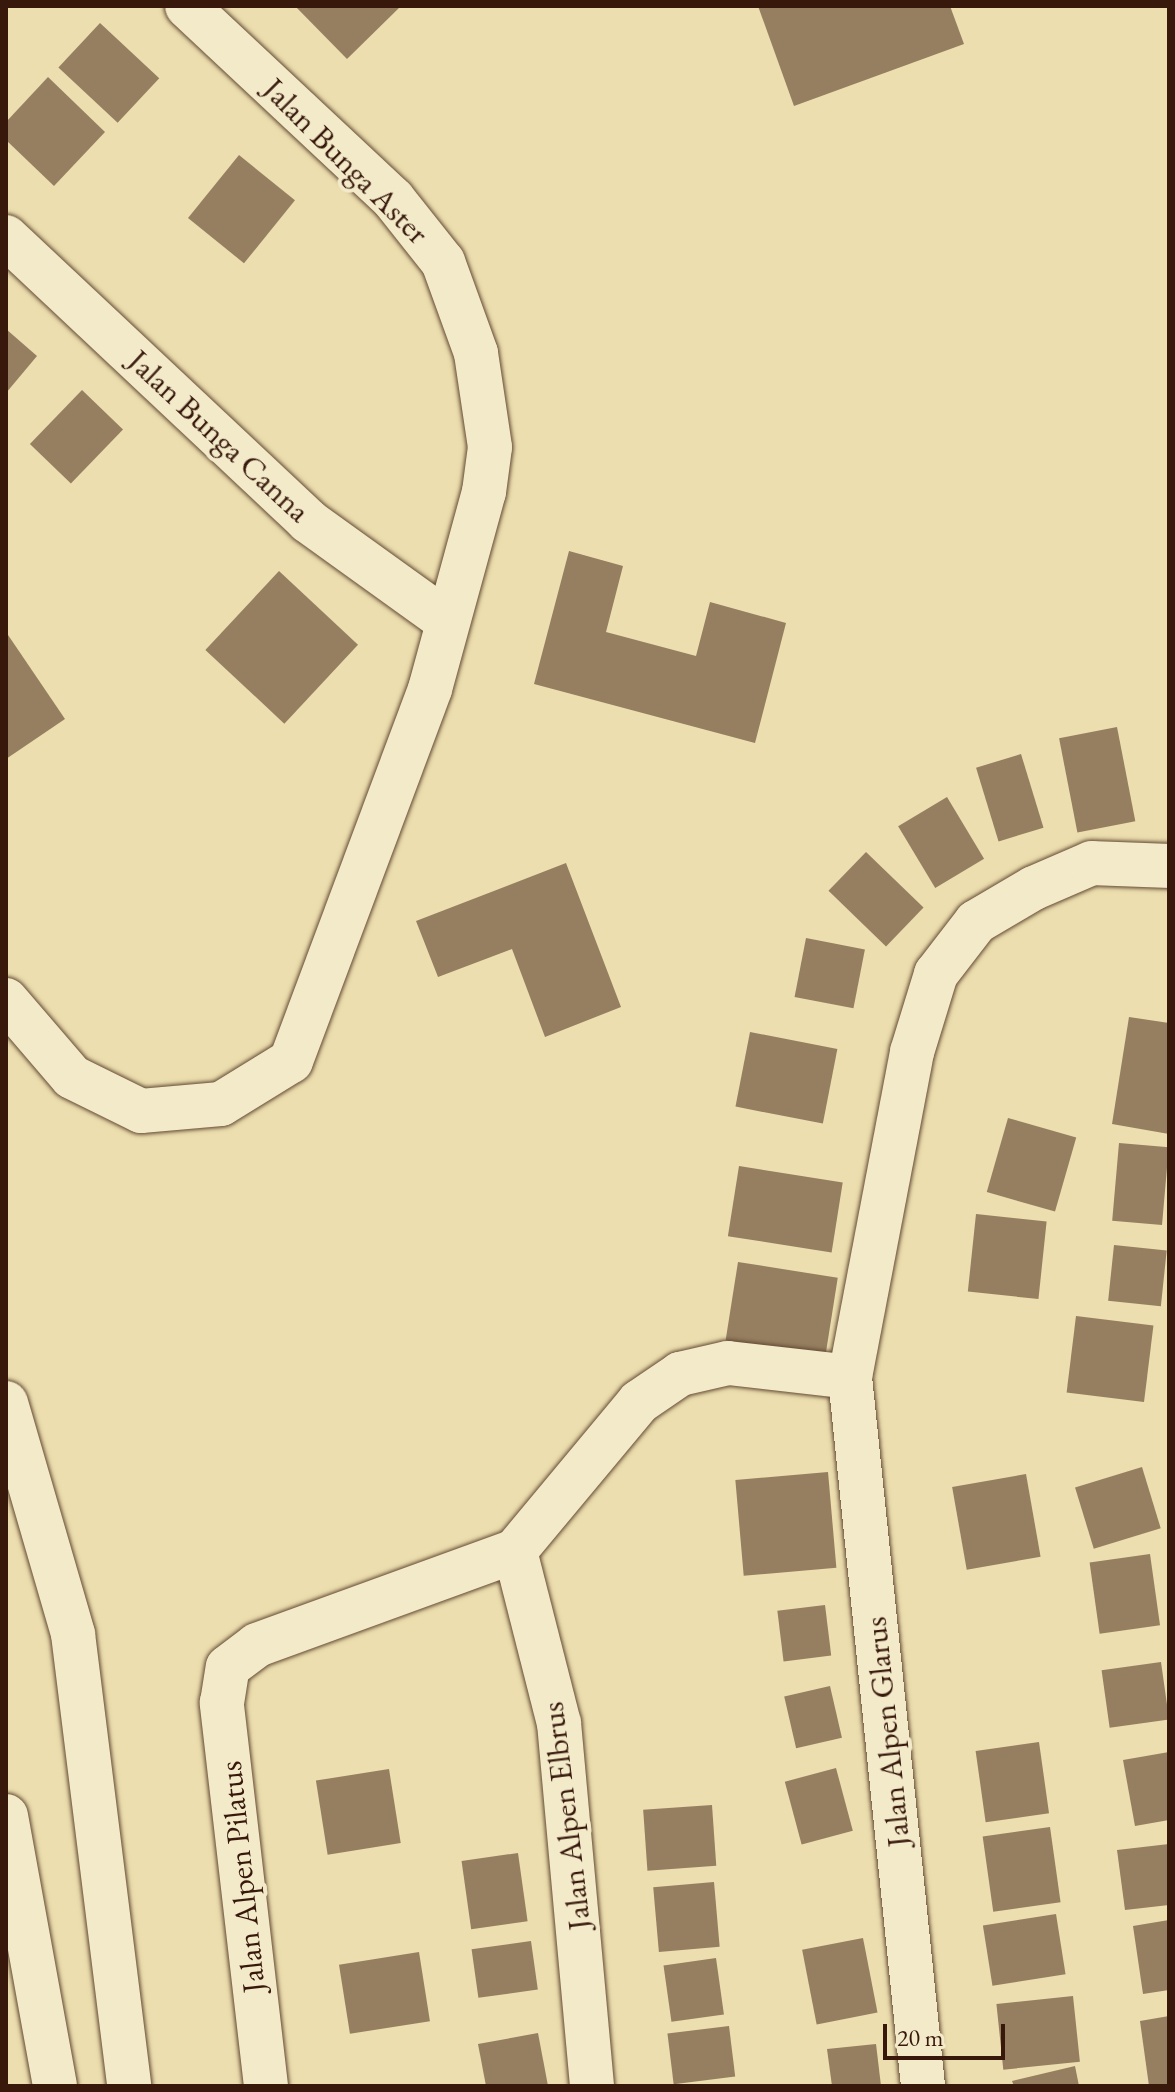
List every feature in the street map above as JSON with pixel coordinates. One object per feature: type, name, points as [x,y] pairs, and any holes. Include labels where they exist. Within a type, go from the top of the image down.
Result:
[{"type":"street","name":"Jalan Bunga Aster","points":[[6,1000],[72,1077],[141,1111],[221,1104],[291,1061],[430,689],[446,620],[484,492],[490,447],[476,353],[448,273],[420,229],[393,199],[187,6]]},
{"type":"street","name":"Jalan Bunga Canna","points":[[6,237],[308,521],[446,620]]},
{"type":"street","name":"Jalan Alpen Glarus","points":[[923,2086],[850,1377],[912,1052],[936,974],[976,922],[1034,888],[1092,863],[1169,866]]},
{"type":"street","points":[[515,1551],[639,1402],[680,1374],[728,1363],[850,1377]]},
{"type":"street","points":[[10,1430],[73,1634],[129,2086]]},
{"type":"street","name":"Jalan Alpen Pilatus","points":[[266,2086],[222,1703],[228,1667],[257,1645],[515,1551]]},
{"type":"street","name":"Jalan Alpen Elbrus","points":[[515,1551],[559,1723],[592,2086]]},
{"type":"street","points":[[6,1816],[55,2086]]},
{"type":"building","points":[[295,6],[401,6],[347,59]]},
{"type":"building","points":[[758,6],[950,6],[964,44],[794,106]]},
{"type":"building","points":[[100,23],[159,78],[118,123],[58,68]]},
{"type":"building","points":[[48,77],[105,132],[54,186],[6,140],[6,122]]},
{"type":"building","points":[[239,155],[295,200],[244,263],[188,218]]},
{"type":"building","points":[[6,329],[37,356],[6,393]]},
{"type":"building","points":[[82,390],[123,430],[71,484],[30,444]]},
{"type":"building","points":[[569,551],[623,566],[606,632],[696,656],[710,602],[786,623],[755,743],[534,684]]},
{"type":"building","points":[[279,571],[358,645],[284,724],[205,650]]},
{"type":"building","points":[[6,632],[65,719],[6,759]]},
{"type":"building","points":[[1117,727],[1135,821],[1077,832],[1059,738]]},
{"type":"building","points":[[1021,754],[1044,828],[999,841],[976,768]]},
{"type":"building","points":[[947,797],[984,859],[935,888],[898,826]]},
{"type":"building","points":[[866,852],[924,908],[886,946],[828,891]]},
{"type":"building","points":[[566,863],[621,1007],[545,1037],[512,949],[438,977],[416,921]]},
{"type":"building","points":[[806,938],[865,949],[853,1008],[795,997]]},
{"type":"building","points":[[1129,1017],[1169,1023],[1169,1134],[1112,1124]]},
{"type":"building","points":[[750,1032],[837,1049],[823,1124],[735,1107]]},
{"type":"building","points":[[1008,1118],[1076,1138],[1055,1212],[987,1192]]},
{"type":"building","points":[[1119,1143],[1169,1147],[1162,1225],[1112,1221]]},
{"type":"building","points":[[739,1166],[843,1182],[832,1253],[728,1236]]},
{"type":"building","points":[[976,1214],[1047,1221],[1038,1299],[968,1292]]},
{"type":"building","points":[[1114,1245],[1167,1251],[1161,1306],[1108,1301]]},
{"type":"building","points":[[738,1262],[838,1278],[824,1366],[724,1350]]},
{"type":"building","points":[[1076,1316],[1153,1326],[1144,1402],[1067,1392]]},
{"type":"building","points":[[1142,1467],[1161,1528],[1094,1549],[1075,1487]]},
{"type":"building","points":[[828,1472],[836,1568],[744,1576],[735,1480]]},
{"type":"building","points":[[1026,1474],[1041,1557],[967,1570],[952,1487]]},
{"type":"building","points":[[1150,1554],[1160,1625],[1100,1634],[1090,1562]]},
{"type":"building","points":[[825,1605],[831,1656],[784,1661],[777,1611]]},
{"type":"building","points":[[1161,1662],[1169,1719],[1110,1728],[1102,1670]]},
{"type":"building","points":[[830,1686],[842,1738],[796,1748],[784,1697]]},
{"type":"building","points":[[1039,1742],[1049,1813],[986,1822],[976,1751]]},
{"type":"building","points":[[1169,1752],[1169,1820],[1135,1826],[1123,1760]]},
{"type":"building","points":[[836,1768],[853,1831],[802,1845],[785,1782]]},
{"type":"building","points":[[389,1769],[401,1843],[328,1855],[316,1781]]},
{"type":"building","points":[[712,1805],[716,1866],[647,1871],[643,1810]]},
{"type":"building","points":[[1050,1827],[1061,1902],[993,1912],[983,1836]]},
{"type":"building","points":[[1169,1844],[1169,1905],[1125,1910],[1117,1850]]},
{"type":"building","points":[[518,1853],[528,1921],[471,1929],[462,1861]]},
{"type":"building","points":[[714,1882],[720,1947],[659,1952],[653,1887]]},
{"type":"building","points":[[1056,1914],[1066,1974],[992,1986],[983,1926]]},
{"type":"building","points":[[1169,1920],[1169,1990],[1143,1994],[1133,1926]]},
{"type":"building","points":[[863,1938],[878,2013],[817,2024],[802,1950]]},
{"type":"building","points":[[531,1941],[538,1990],[478,1998],[472,1949]]},
{"type":"building","points":[[419,1952],[430,2021],[350,2034],[339,1965]]},
{"type":"building","points":[[716,1958],[724,2014],[671,2022],[664,1965]]},
{"type":"building","points":[[1073,1996],[1080,2062],[1003,2070],[996,2004]]},
{"type":"building","points":[[1169,2016],[1169,2086],[1149,2086],[1140,2021]]},
{"type":"building","points":[[729,2026],[735,2077],[674,2084],[667,2034]]},
{"type":"building","points":[[538,2033],[548,2086],[486,2086],[478,2044]]},
{"type":"building","points":[[876,2044],[881,2086],[832,2086],[827,2049]]},
{"type":"building","points":[[1075,2066],[1079,2086],[1014,2086],[1012,2081]]}]
